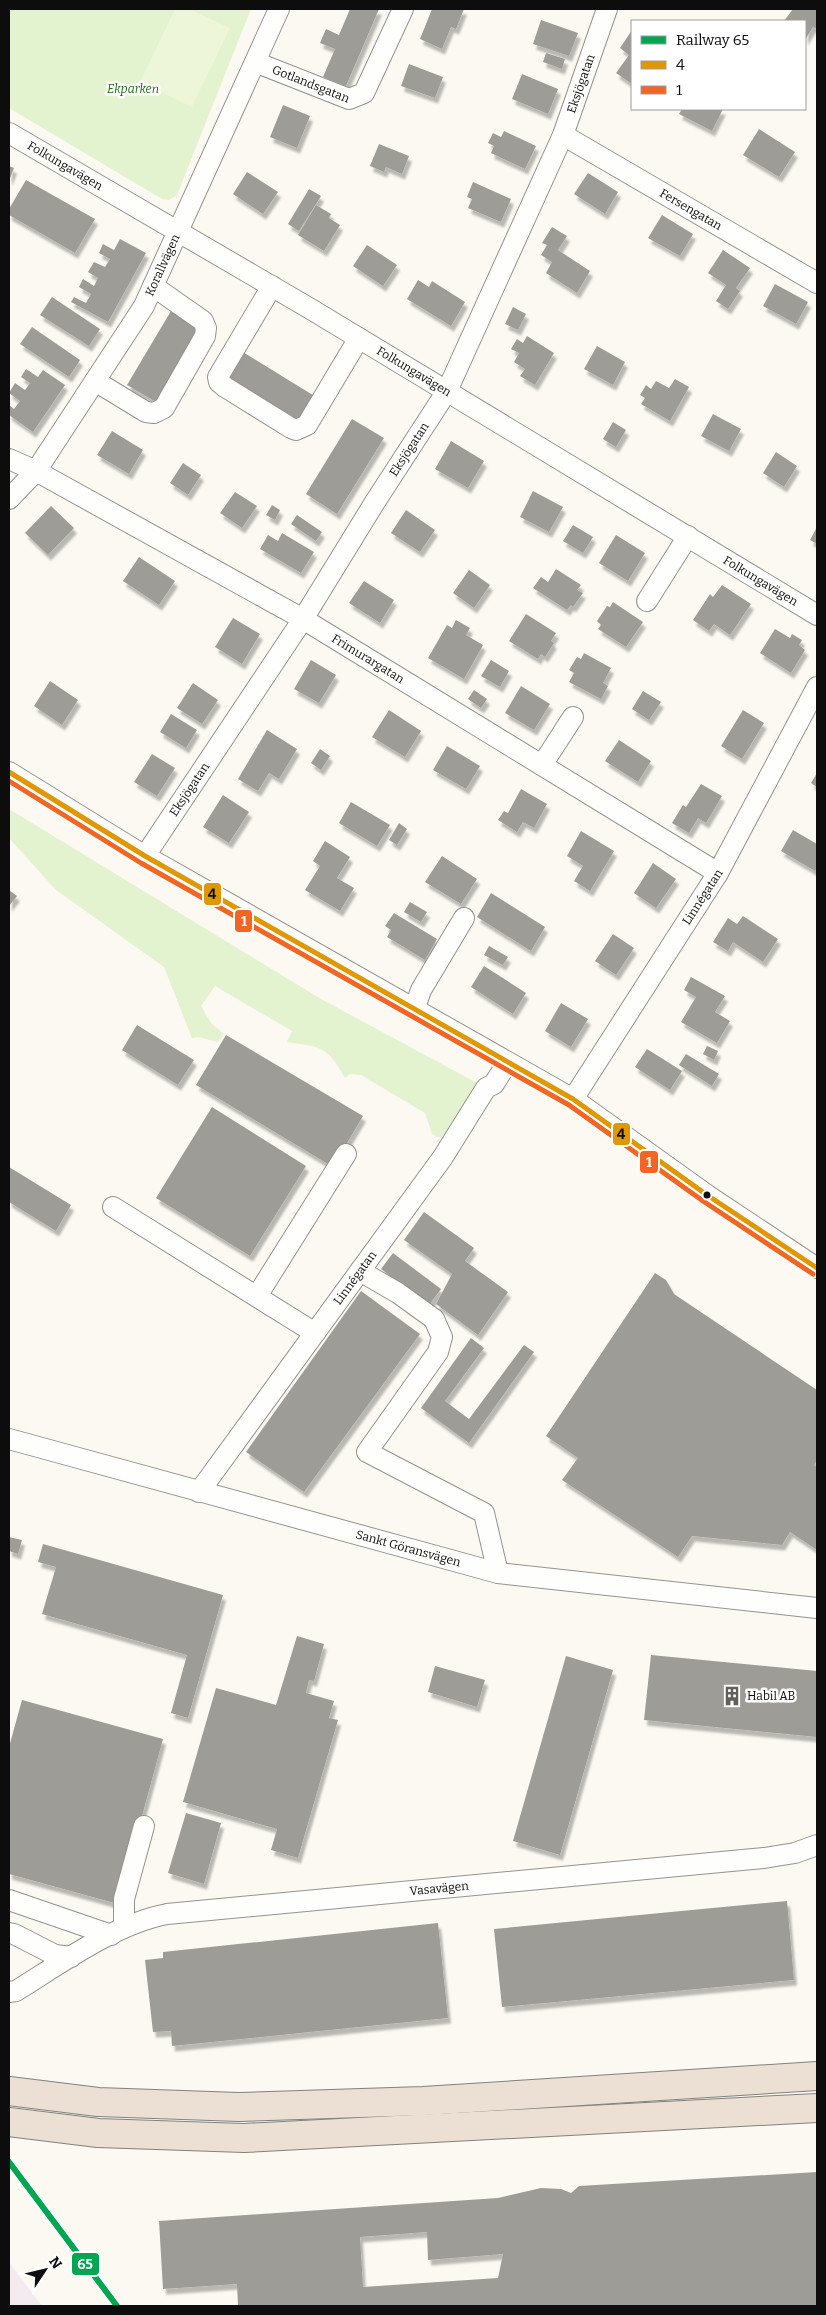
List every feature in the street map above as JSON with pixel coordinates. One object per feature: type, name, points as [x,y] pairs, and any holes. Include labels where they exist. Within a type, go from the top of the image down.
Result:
[{"type":"highway","points":[[9,2092],[98,2102],[239,2107],[423,2101],[817,2076]]},
{"type":"highway","points":[[9,2122],[98,2133],[244,2138],[817,2108]]},
{"type":"street","name":"Korallvägen","points":[[9,499],[36,471],[144,306],[279,9]]},
{"type":"street","name":"Gotlandsgatan","points":[[255,62],[349,99],[364,93],[403,9]]},
{"type":"street","name":"Eksjögatan","points":[[145,856],[303,619],[374,502],[447,391],[562,134],[607,9]]},
{"type":"street","name":"Folkungavägen","points":[[9,133],[272,286],[817,615]]},
{"type":"street","name":"Fersengatan","points":[[562,134],[817,284]]},
{"type":"street","points":[[95,381],[146,412],[154,413],[164,408],[205,336],[206,328],[203,321],[153,286]]},
{"type":"street","points":[[272,286],[218,376],[219,382],[225,387],[291,428],[296,430],[307,425],[359,338]]},
{"type":"street","name":"Frimurargatan","points":[[9,459],[36,471],[303,619],[718,873]]},
{"type":"street","points":[[647,601],[688,536]]},
{"type":"street","name":"Linnégatan","points":[[573,1099],[718,873],[817,687]]},
{"type":"street","points":[[542,765],[573,717]]},
{"type":"street","points":[[9,772],[145,856],[573,1099],[708,1195],[817,1268]]},
{"type":"street","points":[[414,1010],[421,990],[464,918]]},
{"type":"street","name":"Linnégatan","points":[[200,1492],[443,1157],[486,1088],[494,1084],[507,1063]]},
{"type":"street","points":[[257,1296],[346,1154]]},
{"type":"street","points":[[113,1206],[315,1333]]},
{"type":"street","points":[[360,1270],[398,1293],[434,1319],[442,1337],[438,1352],[366,1452],[484,1513],[498,1573]]},
{"type":"street","name":"Sankt Göransvägen","points":[[9,1439],[498,1573],[817,1608]]},
{"type":"street","points":[[9,1900],[118,1931],[124,1899],[144,1826]]},
{"type":"street","name":"Vasavägen","points":[[9,1992],[16,1991],[118,1931],[147,1918],[167,1914],[764,1858],[795,1853],[817,1845]]},
{"type":"street","points":[[9,1933],[55,1955],[71,1957]]},
{"type":"shaded area","points":[[9,2262],[42,2306],[9,2306]]},
{"type":"green space","name":"Ekparken","points":[[9,9],[251,9],[177,195],[169,200],[162,199],[9,108]]},
{"type":"green space","points":[[175,9],[189,9],[230,28],[192,107],[140,82]]},
{"type":"green space","points":[[9,809],[321,999],[477,1083],[447,1131],[440,1138],[432,1134],[425,1113],[361,1075],[350,1074],[345,1078],[328,1054],[316,1047],[287,1042],[292,1031],[215,986],[201,1006],[211,1023],[224,1034],[218,1042],[198,1037],[192,1038],[164,967],[56,890],[9,838]]},
{"type":"building","points":[[350,9],[379,9],[346,86],[323,77],[335,49],[320,43],[326,29],[339,35]]},
{"type":"building","points":[[432,9],[464,9],[456,29],[451,27],[442,49],[420,39]]},
{"type":"building","points":[[793,9],[817,9],[817,29],[813,27],[806,38],[806,20],[785,20]]},
{"type":"building","points":[[541,20],[578,33],[569,56],[533,44]]},
{"type":"building","points":[[631,32],[631,83],[616,73],[629,55],[620,48]]},
{"type":"building","points":[[546,53],[565,59],[562,69],[543,62]]},
{"type":"building","points":[[409,64],[443,77],[435,98],[401,86]]},
{"type":"building","points":[[522,74],[558,89],[548,114],[512,99]]},
{"type":"building","points":[[283,105],[310,116],[297,148],[270,137]]},
{"type":"building","points":[[681,110],[722,110],[712,131],[679,114]]},
{"type":"building","points":[[759,129],[795,152],[779,177],[743,155]]},
{"type":"building","points":[[504,131],[536,146],[525,169],[491,153],[494,146],[488,143],[493,133],[501,137]]},
{"type":"building","points":[[379,144],[409,156],[402,174],[386,167],[384,172],[370,166]]},
{"type":"building","points":[[9,166],[14,168],[9,181]]},
{"type":"building","points":[[247,172],[278,192],[263,214],[233,194]]},
{"type":"building","points":[[588,173],[618,192],[605,214],[574,194]]},
{"type":"building","points":[[26,180],[95,219],[75,253],[9,215],[9,209]]},
{"type":"building","points":[[473,182],[511,199],[501,222],[468,208],[472,199],[467,197]]},
{"type":"building","points":[[309,189],[321,196],[299,231],[288,224]]},
{"type":"building","points":[[316,205],[331,214],[329,218],[340,225],[324,251],[298,235]]},
{"type":"building","points":[[662,215],[693,234],[680,256],[648,238]]},
{"type":"building","points":[[552,227],[567,236],[558,250],[590,271],[577,293],[546,273],[552,262],[541,255],[547,245],[542,243]]},
{"type":"building","points":[[120,239],[146,253],[108,322],[71,302],[74,297],[86,303],[91,294],[79,287],[83,279],[94,286],[98,278],[88,272],[94,262],[105,267],[110,259],[99,253],[103,244],[114,250]]},
{"type":"building","points":[[367,245],[397,265],[383,286],[353,266]]},
{"type":"building","points":[[723,250],[750,268],[736,288],[740,291],[728,309],[716,301],[726,285],[708,273]]},
{"type":"building","points":[[418,280],[429,287],[432,281],[465,302],[451,326],[407,299]]},
{"type":"building","points":[[775,284],[808,302],[796,324],[763,306]]},
{"type":"building","points":[[52,297],[100,329],[89,346],[40,315]]},
{"type":"building","points":[[513,307],[526,314],[518,330],[505,324]]},
{"type":"building","points":[[171,311],[200,328],[156,402],[127,385]]},
{"type":"building","points":[[32,327],[80,360],[69,377],[20,344]]},
{"type":"building","points":[[527,336],[554,353],[535,385],[520,376],[525,369],[514,362],[519,353],[511,349],[517,339],[523,343]]},
{"type":"building","points":[[597,346],[625,362],[613,385],[584,369]]},
{"type":"building","points":[[238,349],[316,397],[300,424],[222,376]]},
{"type":"building","points":[[26,369],[38,377],[43,370],[65,385],[33,432],[9,415],[9,405],[14,409],[20,401],[9,393],[15,383],[25,390],[30,383],[21,377]]},
{"type":"building","points":[[675,379],[689,387],[670,421],[641,404],[645,398],[640,395],[646,385],[651,389],[656,381],[669,388]]},
{"type":"building","points":[[713,414],[741,429],[729,451],[701,436]]},
{"type":"building","points":[[352,419],[384,438],[337,514],[306,494]]},
{"type":"building","points":[[613,422],[626,430],[616,447],[603,439]]},
{"type":"building","points":[[112,431],[143,450],[129,474],[97,455]]},
{"type":"building","points":[[451,441],[484,461],[468,488],[435,469]]},
{"type":"building","points":[[776,452],[797,466],[784,487],[763,473]]},
{"type":"building","points":[[183,463],[201,475],[188,495],[170,483]]},
{"type":"building","points":[[533,491],[563,507],[549,532],[520,517]]},
{"type":"building","points":[[235,492],[257,506],[242,528],[220,513]]},
{"type":"building","points":[[272,505],[280,510],[275,520],[266,515]]},
{"type":"building","points":[[51,506],[74,528],[48,555],[25,533]]},
{"type":"building","points":[[406,510],[435,530],[420,552],[391,533]]},
{"type":"building","points":[[297,515],[322,532],[316,541],[291,524]]},
{"type":"building","points":[[573,525],[593,537],[583,553],[563,541]]},
{"type":"building","points":[[817,527],[817,544],[810,540]]},
{"type":"building","points":[[282,533],[314,552],[301,573],[260,549],[268,535],[278,541]]},
{"type":"building","points":[[616,535],[645,553],[628,581],[599,563]]},
{"type":"building","points":[[139,557],[175,581],[159,605],[123,581]]},
{"type":"building","points":[[556,569],[581,585],[577,590],[583,593],[573,607],[571,605],[567,610],[533,588],[541,577],[548,582]]},
{"type":"building","points":[[469,570],[490,585],[474,608],[453,593]]},
{"type":"building","points":[[364,581],[394,600],[380,623],[349,603]]},
{"type":"building","points":[[722,585],[751,604],[730,635],[714,624],[709,631],[693,620],[710,594],[713,597]]},
{"type":"building","points":[[613,602],[643,622],[626,647],[598,629],[601,625],[597,621],[607,606],[610,607]]},
{"type":"building","points":[[526,614],[556,633],[551,641],[554,643],[545,657],[541,654],[538,659],[509,641]]},
{"type":"building","points":[[233,618],[260,634],[242,664],[215,647]]},
{"type":"building","points":[[456,620],[470,628],[466,635],[483,645],[464,679],[428,658],[447,625],[452,628]]},
{"type":"building","points":[[775,629],[790,638],[792,634],[802,640],[799,645],[805,650],[791,673],[760,653]]},
{"type":"building","points":[[584,653],[611,668],[603,683],[608,686],[601,699],[569,682],[574,673],[569,670],[577,657],[581,659]]},
{"type":"building","points":[[311,660],[336,675],[319,703],[294,689]]},
{"type":"building","points":[[491,660],[509,671],[500,687],[481,676]]},
{"type":"building","points":[[50,681],[78,700],[62,725],[34,706]]},
{"type":"building","points":[[193,683],[218,700],[202,724],[177,708]]},
{"type":"building","points":[[521,686],[550,704],[534,730],[505,713]]},
{"type":"building","points":[[474,690],[487,699],[481,708],[468,699]]},
{"type":"building","points":[[643,691],[661,702],[649,720],[632,709]]},
{"type":"building","points":[[389,710],[421,731],[405,757],[372,737]]},
{"type":"building","points":[[743,710],[764,723],[742,759],[721,746]]},
{"type":"building","points":[[171,714],[197,730],[186,748],[160,732]]},
{"type":"building","points":[[267,730],[297,749],[279,779],[269,773],[258,791],[238,779]]},
{"type":"building","points":[[619,740],[651,761],[638,782],[605,761]]},
{"type":"building","points":[[447,746],[480,766],[466,789],[433,770]]},
{"type":"building","points":[[320,749],[330,756],[321,770],[311,763]]},
{"type":"building","points":[[152,754],[175,768],[157,796],[134,782]]},
{"type":"building","points":[[817,773],[817,787],[811,783]]},
{"type":"building","points":[[701,784],[722,796],[706,823],[698,818],[689,833],[672,823],[683,805],[686,807]]},
{"type":"building","points":[[521,789],[547,804],[534,828],[523,822],[517,832],[498,820],[504,811],[508,813]]},
{"type":"building","points":[[223,795],[249,812],[229,843],[203,827]]},
{"type":"building","points":[[351,802],[390,825],[377,846],[339,823]]},
{"type":"building","points":[[399,823],[407,829],[397,845],[389,840]]},
{"type":"building","points":[[793,830],[817,844],[817,867],[815,871],[781,851]]},
{"type":"building","points":[[581,831],[614,851],[590,891],[574,881],[583,866],[567,856]]},
{"type":"building","points":[[325,841],[350,857],[337,878],[354,888],[340,911],[305,890],[320,866],[313,861]]},
{"type":"building","points":[[442,856],[477,879],[461,904],[425,882]]},
{"type":"building","points":[[653,863],[676,879],[656,908],[634,893]]},
{"type":"building","points":[[9,890],[17,896],[9,906]]},
{"type":"building","points":[[491,893],[545,927],[531,951],[477,917]]},
{"type":"building","points":[[410,902],[427,912],[421,922],[404,912]]},
{"type":"building","points":[[394,913],[437,939],[425,960],[387,937],[391,930],[385,926]]},
{"type":"building","points":[[743,916],[778,939],[763,962],[733,942],[728,951],[713,942],[728,918],[737,924]]},
{"type":"building","points":[[613,934],[634,948],[616,975],[595,961]]},
{"type":"building","points":[[489,946],[508,957],[503,965],[484,955]]},
{"type":"building","points":[[484,966],[526,993],[513,1014],[471,987]]},
{"type":"building","points":[[691,977],[725,996],[715,1012],[730,1021],[717,1043],[681,1022],[696,997],[684,990]]},
{"type":"building","points":[[561,1003],[588,1019],[571,1047],[545,1031]]},
{"type":"building","points":[[137,1025],[194,1060],[178,1085],[122,1050]]},
{"type":"building","points":[[226,1035],[363,1116],[333,1167],[196,1085]]},
{"type":"building","points":[[707,1046],[718,1051],[714,1060],[703,1054]]},
{"type":"building","points":[[647,1049],[682,1071],[670,1090],[635,1067]]},
{"type":"building","points":[[686,1054],[719,1074],[712,1086],[679,1065]]},
{"type":"building","points":[[212,1107],[306,1166],[250,1256],[156,1198]]},
{"type":"building","points":[[9,1167],[71,1205],[56,1231],[9,1202]]},
{"type":"building","points":[[424,1212],[474,1248],[465,1261],[508,1292],[478,1335],[436,1304],[452,1274],[404,1240]]},
{"type":"building","points":[[393,1253],[441,1289],[429,1305],[381,1269]]},
{"type":"building","points":[[655,1273],[666,1280],[674,1294],[817,1390],[817,1460],[814,1465],[817,1467],[817,1550],[790,1532],[782,1545],[692,1536],[678,1557],[562,1480],[578,1458],[546,1436]]},
{"type":"building","points":[[361,1291],[420,1334],[304,1492],[246,1452]]},
{"type":"building","points":[[471,1338],[484,1348],[445,1401],[469,1419],[524,1345],[534,1352],[469,1443],[421,1408]]},
{"type":"building","points":[[9,1537],[22,1540],[18,1554],[9,1551]]},
{"type":"building","points":[[43,1544],[223,1595],[188,1718],[171,1713],[187,1655],[42,1614],[56,1567],[38,1562]]},
{"type":"building","points":[[297,1636],[324,1644],[314,1681],[309,1680],[306,1693],[334,1701],[329,1718],[338,1720],[298,1858],[271,1850],[277,1829],[183,1802],[216,1688],[276,1705]]},
{"type":"building","name":"Habil AB","points":[[651,1655],[817,1671],[817,1737],[644,1720]]},
{"type":"building","points":[[566,1656],[613,1670],[560,1855],[513,1841]]},
{"type":"building","points":[[435,1666],[485,1680],[477,1707],[428,1692]]},
{"type":"building","points":[[22,1700],[163,1739],[118,1904],[9,1874],[9,1747]]},
{"type":"building","points":[[186,1813],[221,1823],[204,1884],[168,1873]]},
{"type":"building","points":[[787,1901],[794,1980],[502,2007],[494,1929]]},
{"type":"building","points":[[438,1923],[448,2018],[172,2046],[171,2031],[153,2032],[145,1960],[163,1958],[163,1952]]},
{"type":"building","points":[[817,2172],[817,2306],[238,2306],[237,2284],[163,2289],[159,2221],[498,2198],[541,2188],[561,2189],[571,2193],[579,2186]],"holes":[[[427,2232],[428,2260],[503,2254],[498,2278],[363,2287],[360,2237]]]},
{"type":"rail line","name":"65","points":[[9,2162],[117,2306]]},
{"type":"transit line","name":"4","points":[[9,772],[145,856],[573,1099],[707,1195],[817,1268]]},
{"type":"transit line","name":"1","points":[[9,781],[141,863],[569,1105],[703,1201],[813,1274]]},
{"type":"place","name":"Habil AB","points":[[732,1696]]}]
